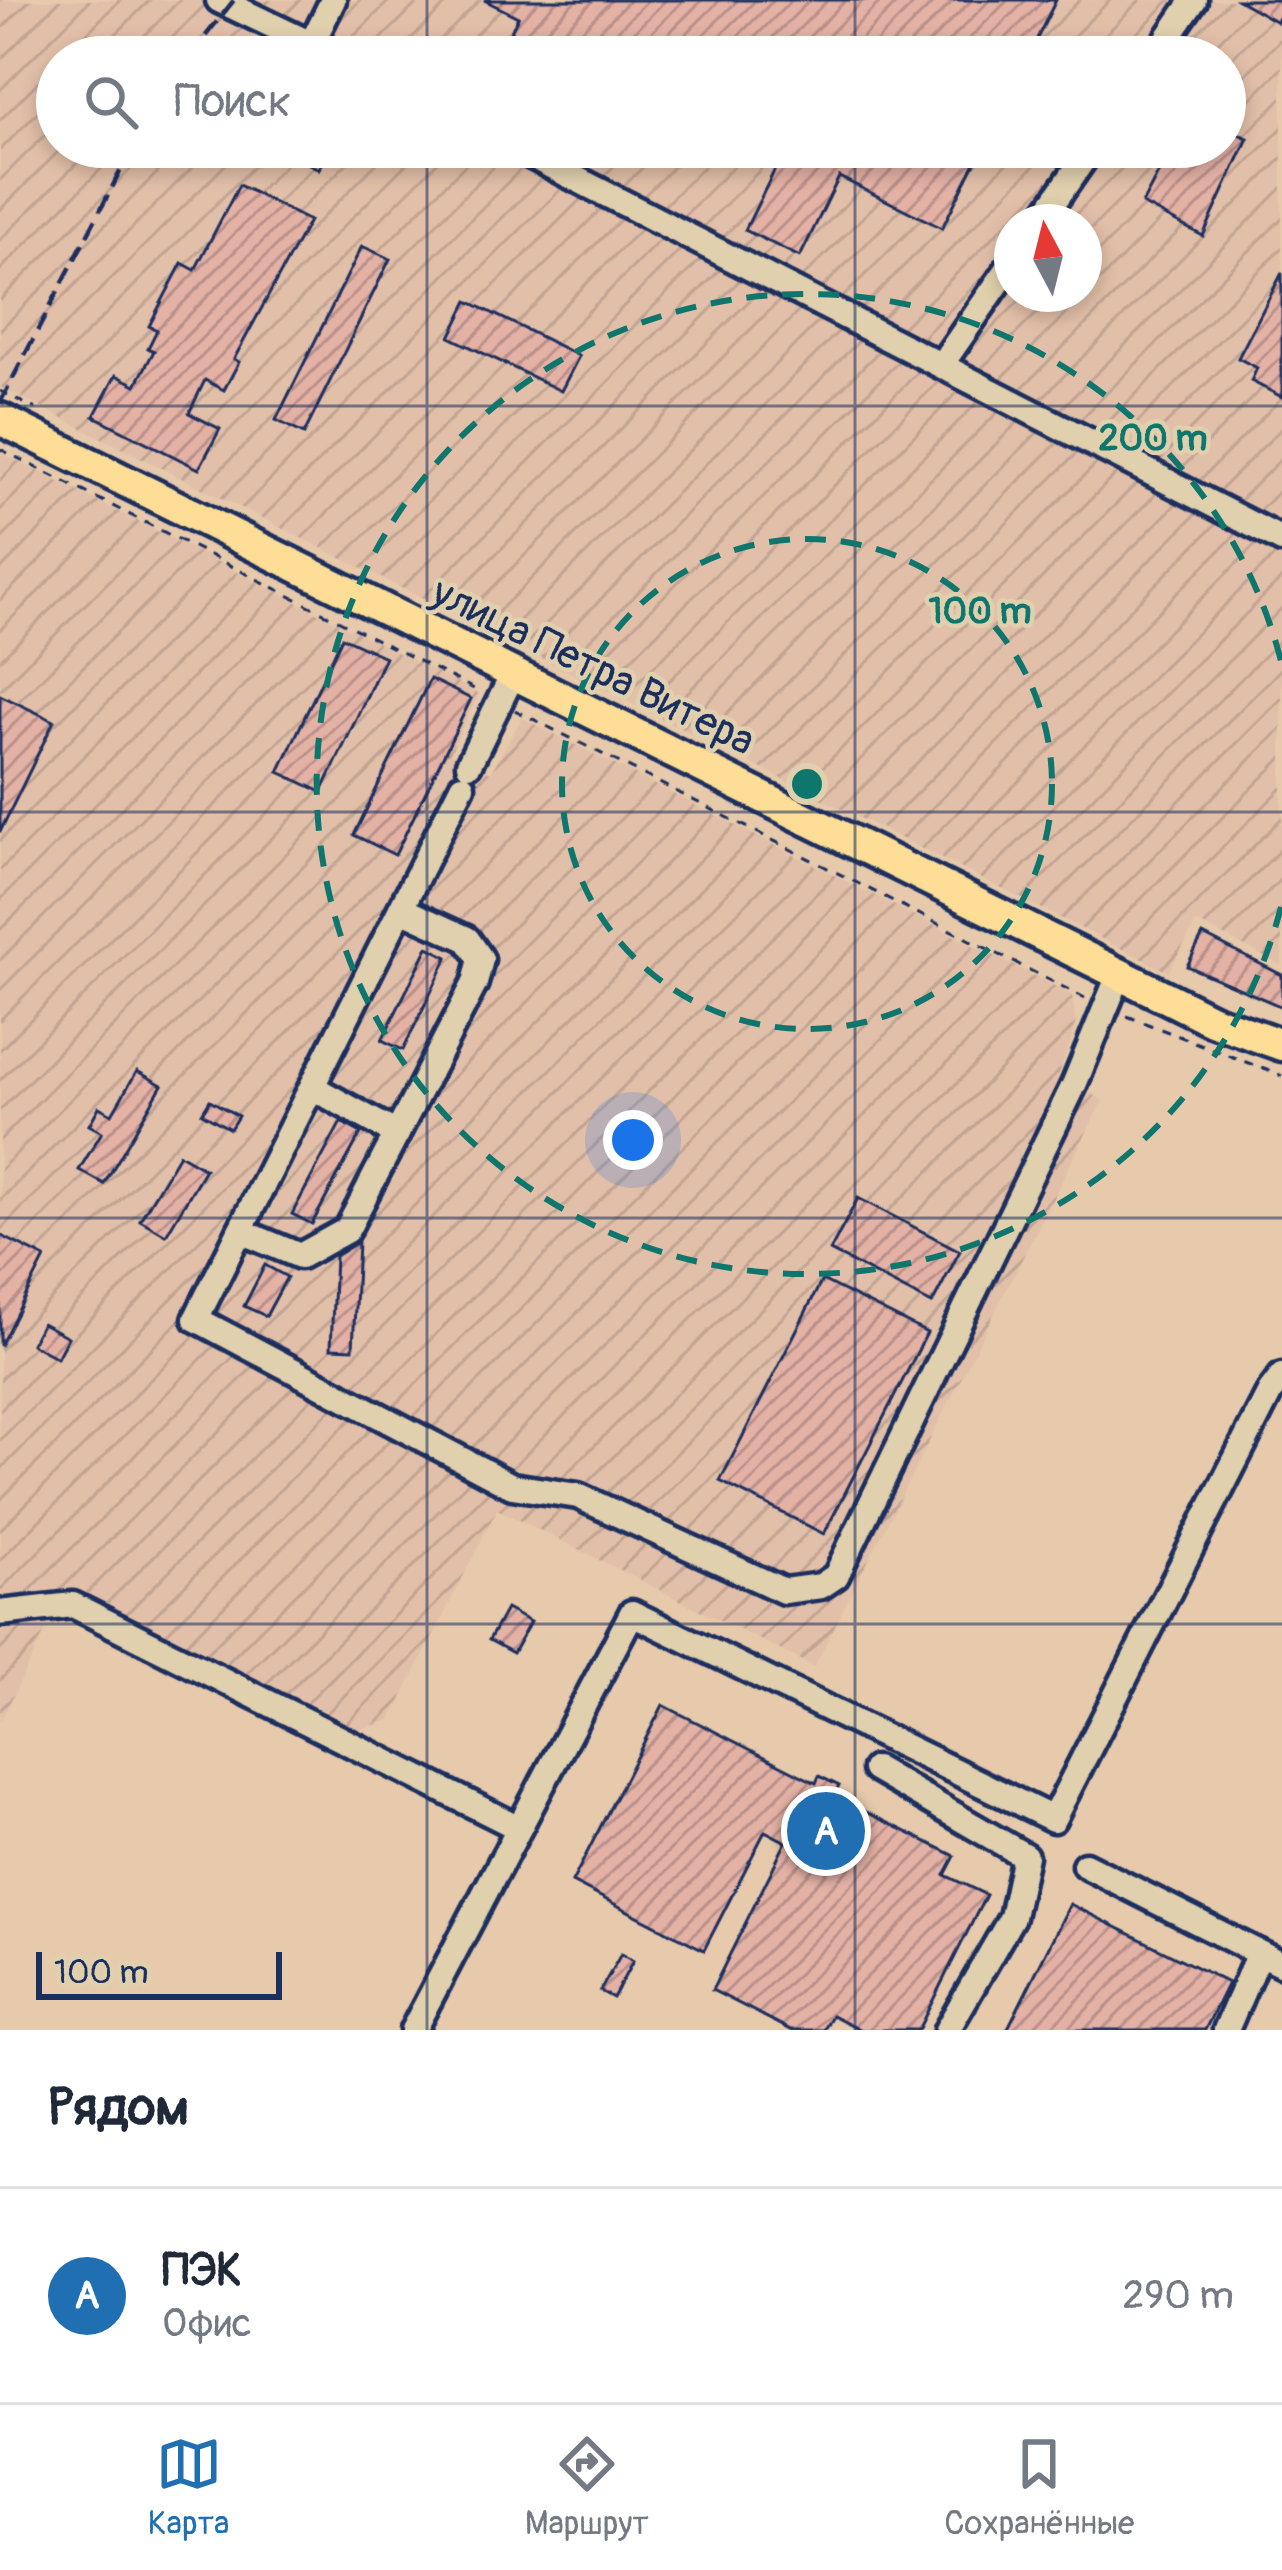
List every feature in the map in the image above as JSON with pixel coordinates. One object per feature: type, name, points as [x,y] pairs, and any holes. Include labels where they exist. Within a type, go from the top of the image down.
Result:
[{"type":"main road","name":"улица Петра Витера","points":[[0,419],[506,688],[1212,1020],[1282,1045]]},
{"type":"lane","points":[[219,0],[297,36]]},
{"type":"lane","points":[[315,36],[333,0]]},
{"type":"lane","points":[[1170,36],[1195,0]]},
{"type":"lane","points":[[555,168],[1282,540]]},
{"type":"lane","points":[[1052,204],[1077,168]]},
{"type":"lane","points":[[940,365],[994,288]]},
{"type":"lane","points":[[506,688],[196,1319],[512,1486],[578,1496],[784,1591],[820,1586],[836,1576],[1074,1085],[1119,975]]},
{"type":"lane","points":[[240,1231],[300,1256],[347,1230],[476,983],[481,958],[467,939],[401,909]]},
{"type":"lane","points":[[312,1087],[397,1134]]},
{"type":"lane","points":[[413,2030],[632,1613],[1053,1819],[1282,1376]]},
{"type":"lane","points":[[0,1612],[73,1605],[519,1828]]},
{"type":"lane","points":[[875,1769],[1025,1856],[1012,1916],[947,2030]]},
{"type":"lane","points":[[1085,1865],[1270,1959],[1226,2030]]},
{"type":"path","points":[[0,448],[506,688],[1106,1006],[1282,1076]]},
{"type":"shaded area","points":[[0,0],[1282,0],[1282,966],[1197,922],[1168,972],[0,387]]},
{"type":"shaded area","points":[[0,452],[479,694],[450,753],[469,764],[491,772],[522,718],[1072,995],[1076,1026],[1058,1077],[1103,1100],[814,1667],[497,1509],[391,1720],[357,1730],[99,1599],[46,1630],[0,1722]]},
{"type":"building","points":[[484,0],[1056,0],[1038,36],[508,36],[518,17]]},
{"type":"building","points":[[1238,0],[1282,0],[1282,12],[1277,22]]},
{"type":"building","points":[[776,168],[972,168],[942,228],[839,177],[800,257],[745,230]]},
{"type":"building","points":[[1161,168],[1234,168],[1203,236],[1142,204]]},
{"type":"building","points":[[239,185],[309,221],[234,359],[239,362],[224,390],[205,380],[189,413],[220,429],[199,469],[94,416],[116,375],[136,385],[154,351],[148,348],[157,330],[149,326],[182,263],[195,270]]},
{"type":"building","points":[[362,246],[390,259],[304,434],[276,420]]},
{"type":"building","points":[[1282,273],[1282,397],[1251,381],[1257,368],[1238,358]]},
{"type":"building","points":[[468,301],[579,356],[561,391],[450,337]]},
{"type":"building","points":[[342,637],[385,657],[322,792],[279,772]]},
{"type":"building","points":[[430,679],[471,699],[395,855],[354,835]]},
{"type":"building","points":[[0,695],[54,721],[0,832]]},
{"type":"building","points":[[1203,935],[1282,975],[1282,1007],[1187,966]]},
{"type":"building","points":[[428,947],[448,957],[403,1050],[382,1040]]},
{"type":"building","points":[[137,1071],[162,1085],[104,1184],[79,1170],[102,1132],[89,1125],[99,1107],[112,1114]]},
{"type":"building","points":[[210,1100],[238,1116],[230,1129],[202,1113]]},
{"type":"building","points":[[341,1122],[361,1133],[312,1224],[292,1214]]},
{"type":"building","points":[[179,1154],[205,1169],[166,1235],[140,1220]]},
{"type":"building","points":[[858,1198],[960,1251],[932,1304],[830,1251]]},
{"type":"building","points":[[0,1235],[45,1258],[0,1346]]},
{"type":"building","points":[[358,1242],[353,1349],[331,1348],[335,1256]]},
{"type":"building","points":[[265,1265],[287,1277],[266,1316],[244,1306]]},
{"type":"building","points":[[822,1280],[927,1333],[824,1534],[720,1481]]},
{"type":"building","points":[[42,1323],[68,1337],[57,1358],[31,1344]]},
{"type":"building","points":[[506,1609],[530,1622],[513,1653],[489,1640]]},
{"type":"building","points":[[663,1705],[816,1783],[819,1776],[839,1786],[834,1796],[955,1856],[945,1875],[986,1895],[918,2030],[862,2030],[832,2015],[824,2030],[791,2030],[712,1990],[786,1842],[765,1831],[704,1950],[572,1882]]},
{"type":"building","points":[[1070,1904],[1228,1983],[1205,2030],[1007,2030]]},
{"type":"building","points":[[621,1954],[633,1961],[613,1998],[600,1991]]},
{"type":"railway","points":[[206,36],[234,0]]},
{"type":"railway","points":[[0,403],[122,168]]},
{"type":"place","name":"ПЭК","points":[[826,1831]]}]
